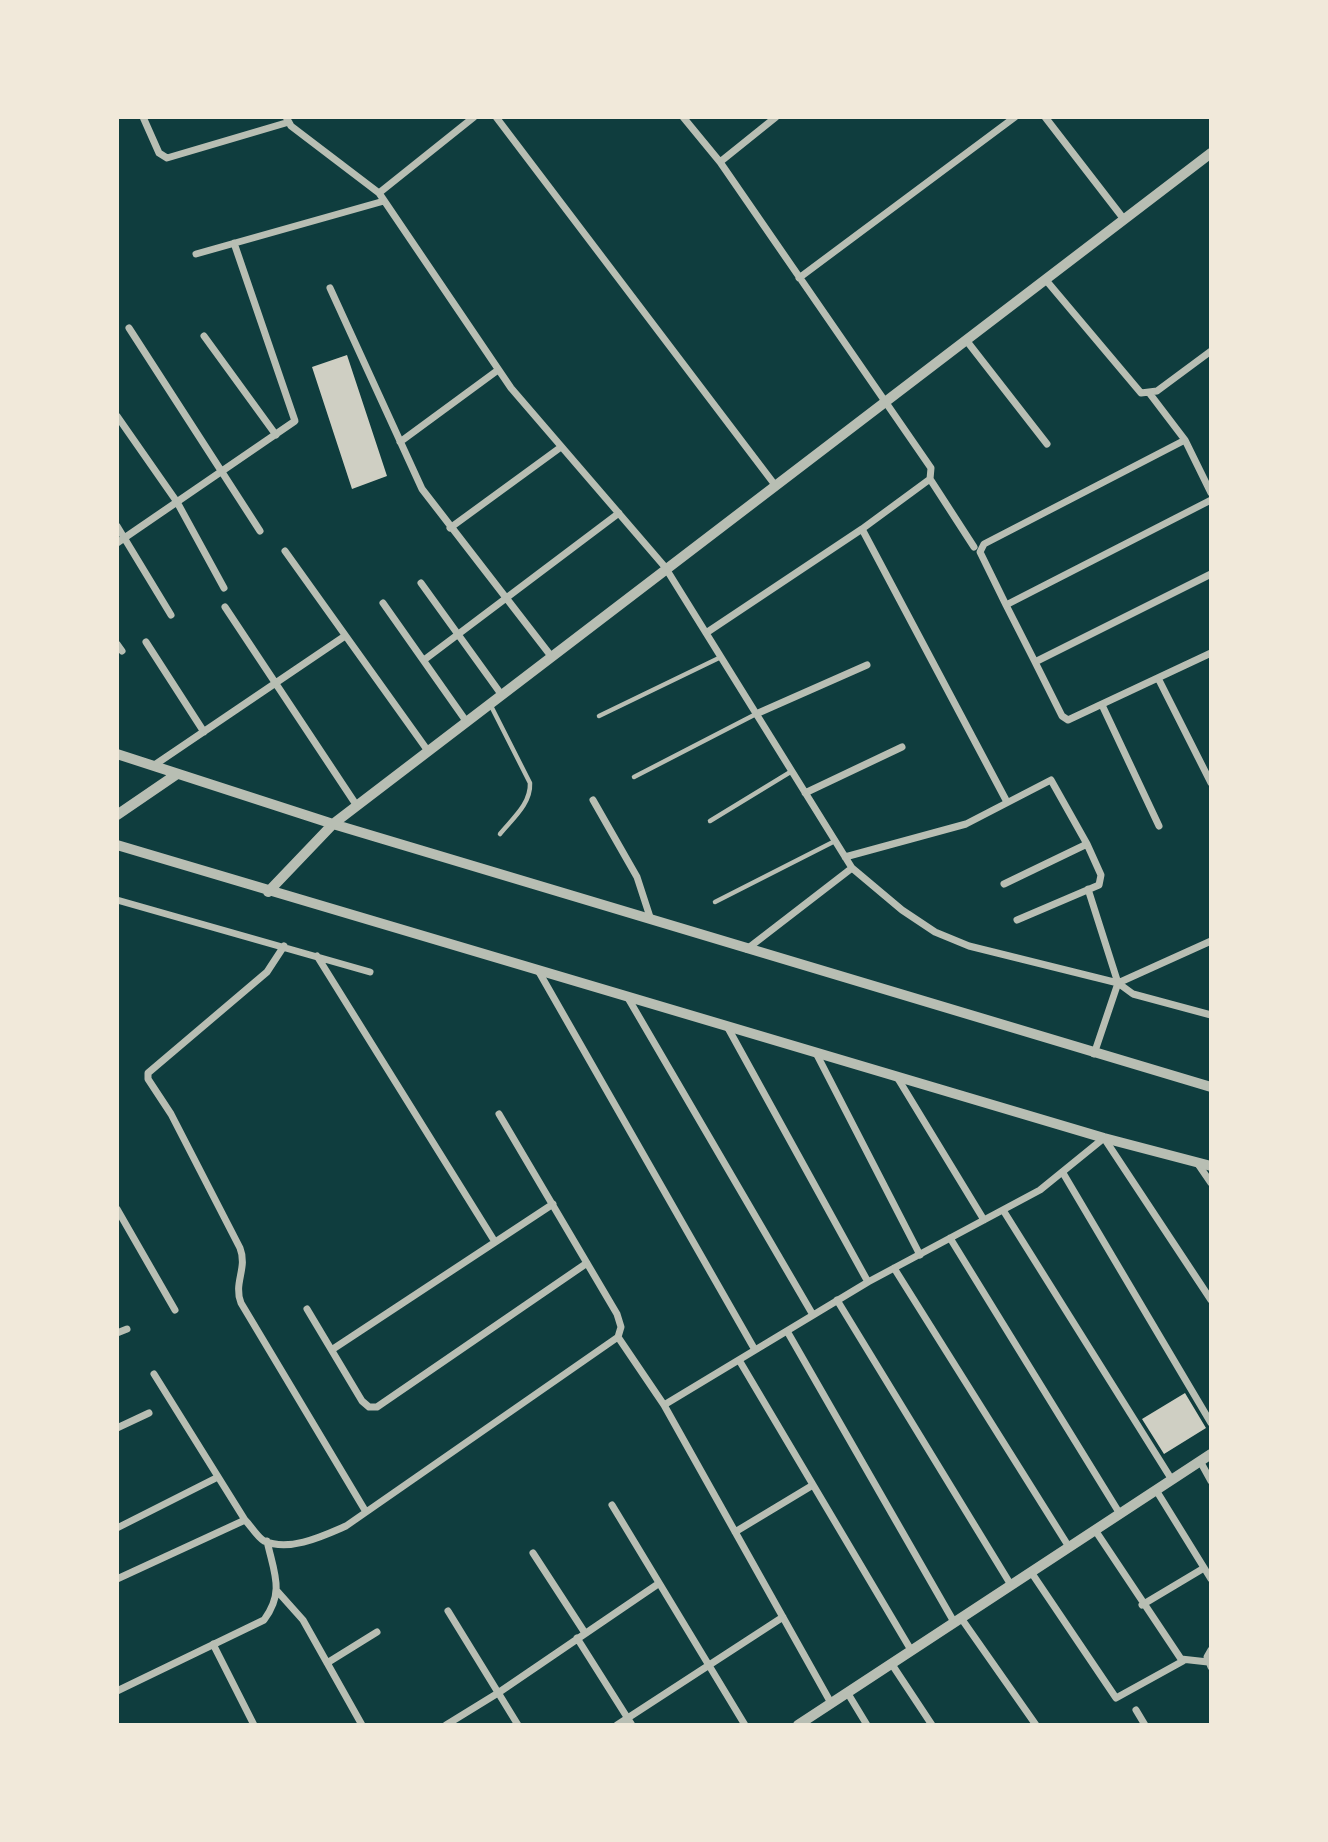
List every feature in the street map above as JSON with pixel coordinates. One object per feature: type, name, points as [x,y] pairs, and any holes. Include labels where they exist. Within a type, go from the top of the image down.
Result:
[{"type":"street","points":[[143,117],[159,153],[167,158],[288,119],[379,194],[498,370],[666,567],[852,869],[934,932],[969,946],[1118,983],[1133,994],[1211,1015]]},
{"type":"street","points":[[379,194],[474,117]]},
{"type":"street","points":[[496,117],[775,485]]},
{"type":"street","points":[[683,117],[720,162],[931,468],[930,479],[974,547]]},
{"type":"street","points":[[720,162],[776,117]]},
{"type":"street","points":[[799,278],[1015,117]]},
{"type":"street","points":[[1045,117],[1123,218]]},
{"type":"street","points":[[268,892],[333,824],[1211,153]]},
{"type":"street","points":[[196,254],[384,201]]},
{"type":"street","points":[[117,543],[292,424],[295,416],[234,243]]},
{"type":"street","points":[[1045,279],[1133,386],[1150,394],[1185,440],[1211,493]]},
{"type":"street","points":[[330,288],[422,489],[551,656]]},
{"type":"street","points":[[129,328],[260,531]]},
{"type":"street","points":[[204,336],[276,435]]},
{"type":"street","points":[[967,340],[1047,444]]},
{"type":"street","points":[[1150,394],[1211,351]]},
{"type":"street","points":[[400,442],[498,370]]},
{"type":"street","points":[[117,416],[177,502],[224,588]]},
{"type":"street","points":[[1185,440],[984,544],[980,552],[1062,716],[1073,719],[1211,653]]},
{"type":"street","points":[[450,528],[561,447]]},
{"type":"street","points":[[706,633],[862,529],[930,479]]},
{"type":"street","points":[[1006,605],[1211,500]]},
{"type":"street","points":[[424,660],[619,513]]},
{"type":"street","points":[[117,526],[171,615]]},
{"type":"street","points":[[862,529],[1007,802]]},
{"type":"street","points":[[285,551],[428,751]]},
{"type":"street","points":[[1035,662],[1211,574]]},
{"type":"street","points":[[421,583],[501,694]]},
{"type":"street","points":[[383,603],[467,721]]},
{"type":"street","points":[[225,607],[357,806]]},
{"type":"street","points":[[153,766],[345,636]]},
{"type":"street","points":[[146,642],[204,732]]},
{"type":"street","points":[[756,714],[867,665]]},
{"type":"street","points":[[1158,678],[1211,783]]},
{"type":"street","points":[[1102,705],[1159,826]]},
{"type":"street","points":[[805,793],[902,747]]},
{"type":"street","points":[[117,754],[333,824],[1211,1087]]},
{"type":"street","points":[[117,816],[177,774]]},
{"type":"street","points":[[845,857],[965,824],[1051,780],[1087,844],[1101,881],[1088,890],[1017,920]]},
{"type":"street","points":[[593,800],[637,877],[652,920]]},
{"type":"street","points":[[1004,884],[1087,844]]},
{"type":"street","points":[[117,845],[1104,1138],[1211,1166]]},
{"type":"street","points":[[747,949],[852,869]]},
{"type":"street","points":[[1088,890],[1118,983],[1094,1054]]},
{"type":"street","points":[[117,900],[370,972]]},
{"type":"street","points":[[1118,983],[1211,942]]},
{"type":"street","points":[[284,946],[267,972],[148,1073],[148,1079],[171,1114],[245,1258],[236,1291],[241,1303],[366,1512]]},
{"type":"street","points":[[317,956],[495,1242]]},
{"type":"street","points":[[539,972],[755,1350]]},
{"type":"street","points":[[628,998],[813,1315]]},
{"type":"street","points":[[728,1027],[868,1282]]},
{"type":"street","points":[[816,1053],[920,1255]]},
{"type":"street","points":[[897,1077],[984,1220]]},
{"type":"street","points":[[153,1374],[245,1520],[262,1540],[295,1543],[322,1536],[366,1512],[618,1337],[621,1327],[617,1314],[499,1114]]},
{"type":"street","points":[[664,1405],[868,1282],[1003,1210],[1062,1173],[1104,1138]]},
{"type":"street","points":[[1104,1138],[1211,1300]]},
{"type":"street","points":[[1198,1163],[1211,1183]]},
{"type":"street","points":[[1062,1173],[1211,1423]]},
{"type":"street","points":[[333,1349],[553,1204]]},
{"type":"street","points":[[117,1209],[175,1310]]},
{"type":"street","points":[[1003,1210],[1172,1480]]},
{"type":"street","points":[[950,1238],[1120,1514]]},
{"type":"street","points":[[307,1309],[362,1401],[369,1407],[377,1407],[587,1263]]},
{"type":"street","points":[[894,1268],[1069,1547]]},
{"type":"street","points":[[837,1300],[1011,1585]]},
{"type":"street","points":[[117,1333],[127,1329]]},
{"type":"street","points":[[787,1331],[957,1620],[1036,1725]]},
{"type":"street","points":[[618,1337],[664,1405],[831,1703]]},
{"type":"street","points":[[739,1360],[911,1650]]},
{"type":"street","points":[[117,1428],[149,1413]]},
{"type":"street","points":[[798,1725],[1211,1454]]},
{"type":"street","points":[[1200,1461],[1211,1481]]},
{"type":"street","points":[[117,1528],[218,1477]]},
{"type":"street","points":[[735,1532],[813,1485]]},
{"type":"street","points":[[1156,1490],[1211,1579]]},
{"type":"street","points":[[612,1505],[657,1584],[745,1725]]},
{"type":"street","points":[[117,1579],[245,1520]]},
{"type":"street","points":[[1095,1530],[1142,1605],[1183,1661]]},
{"type":"street","points":[[117,1691],[264,1619],[273,1608],[278,1592],[267,1541]]},
{"type":"street","points":[[533,1553],[585,1633]]},
{"type":"street","points":[[1142,1605],[1204,1568]]},
{"type":"street","points":[[1031,1572],[1116,1698],[1183,1661],[1210,1665],[1207,1657],[1211,1650]]},
{"type":"street","points":[[446,1725],[498,1693],[657,1584]]},
{"type":"street","points":[[278,1592],[303,1620],[362,1725]]},
{"type":"street","points":[[448,1611],[518,1725]]},
{"type":"street","points":[[617,1725],[783,1617]]},
{"type":"street","points":[[327,1663],[377,1632]]},
{"type":"street","points":[[577,1638],[632,1725]]},
{"type":"street","points":[[213,1644],[254,1725]]},
{"type":"street","points":[[891,1663],[932,1725]]},
{"type":"street","points":[[847,1692],[867,1725]]},
{"type":"street","points":[[1136,1710],[1145,1725]]},
{"type":"lane","points":[[599,716],[721,657]]},
{"type":"lane","points":[[490,703],[530,783],[530,794],[525,803],[500,835]]},
{"type":"lane","points":[[634,777],[756,714]]},
{"type":"lane","points":[[710,821],[792,771]]},
{"type":"lane","points":[[715,902],[835,841]]},
{"type":"building","points":[[347,355],[387,476],[352,489],[312,367]]},
{"type":"building","points":[[1185,1393],[1206,1428],[1164,1454],[1142,1419]]}]
